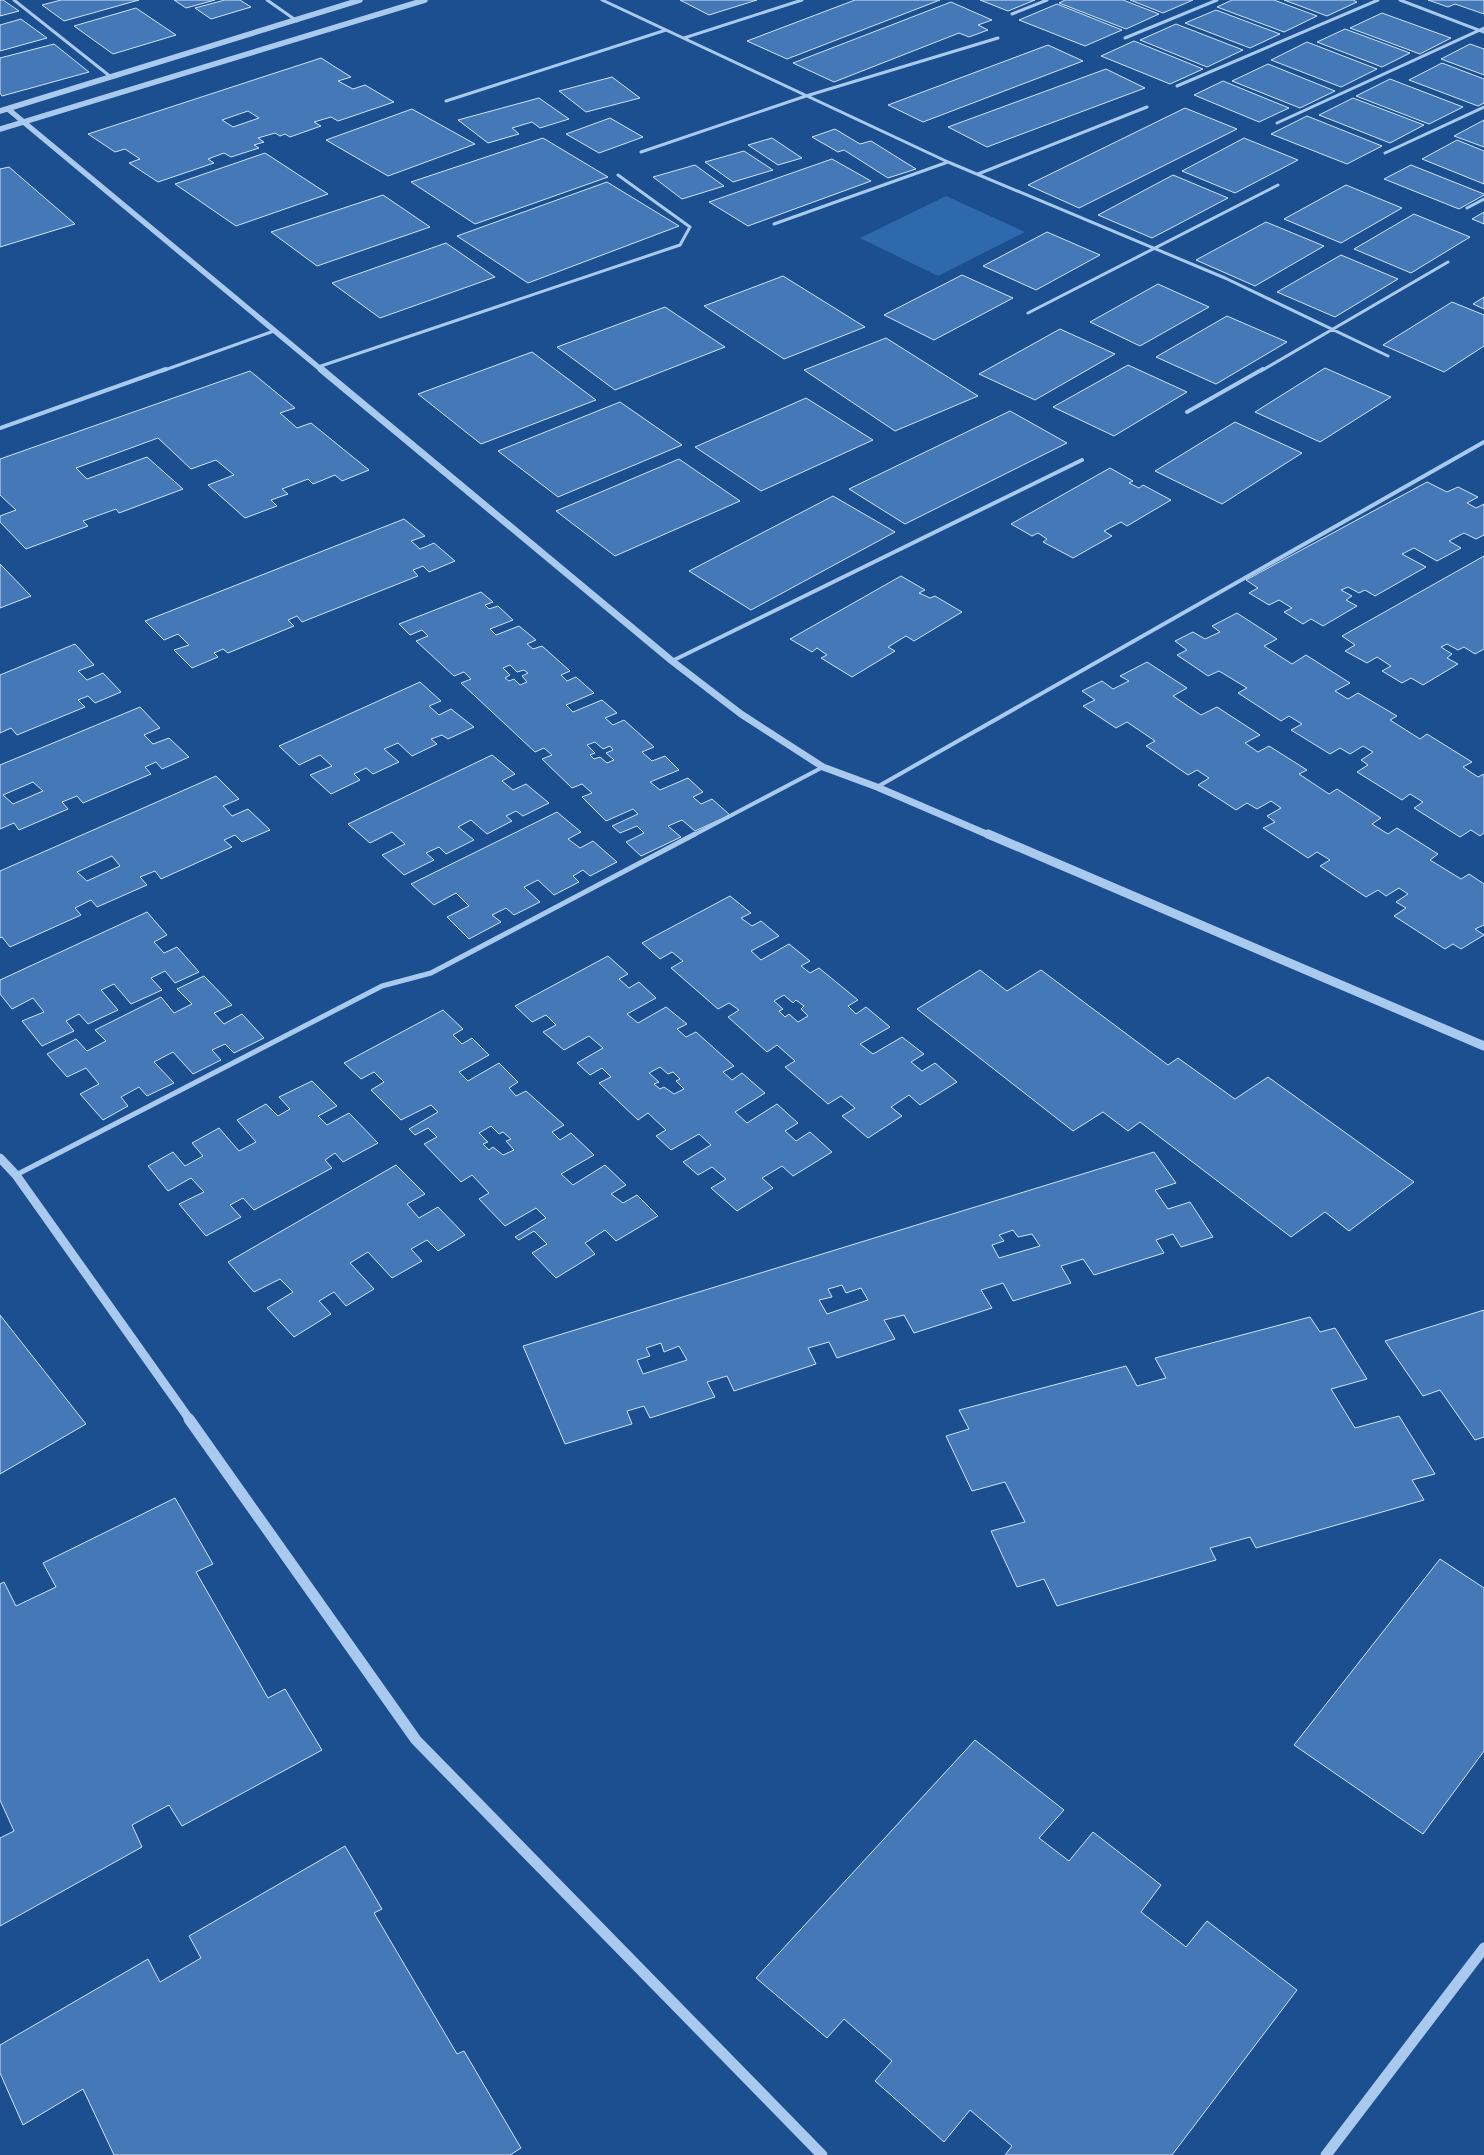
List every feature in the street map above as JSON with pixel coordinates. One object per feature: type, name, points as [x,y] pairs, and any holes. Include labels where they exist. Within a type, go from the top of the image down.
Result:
[{"type":"street","points":[[14,0],[111,77]]},
{"type":"street","points":[[267,0],[298,21]]},
{"type":"street","points":[[4,110],[298,21],[360,0]]},
{"type":"street","points":[[0,129],[425,0]]},
{"type":"street","points":[[602,0],[948,162],[1156,247],[1335,329],[1388,356]]},
{"type":"street","points":[[683,38],[802,0]]},
{"type":"street","points":[[1012,14],[1047,0]]},
{"type":"street","points":[[1125,38],[1217,0]]},
{"type":"street","points":[[1178,86],[1378,0]]},
{"type":"street","points":[[1400,0],[1484,32]]},
{"type":"street","points":[[1277,123],[1484,28]]},
{"type":"street","points":[[446,101],[666,30]]},
{"type":"street","points":[[641,152],[806,96],[998,38]]},
{"type":"street","points":[[977,174],[1147,107]]},
{"type":"street","points":[[1386,153],[1484,107]]},
{"type":"street","points":[[4,110],[24,123],[672,662],[741,714],[823,767],[877,787],[1484,1046]]},
{"type":"street","points":[[774,224],[948,162]]},
{"type":"street","points":[[318,367],[680,246],[690,226],[618,175]]},
{"type":"street","points":[[1028,313],[1278,185]]},
{"type":"street","points":[[1467,208],[1484,199]]},
{"type":"street","points":[[1187,412],[1335,329],[1448,262]]},
{"type":"street","points":[[0,428],[274,331]]},
{"type":"street","points":[[877,787],[1484,442]]},
{"type":"street","points":[[672,662],[1082,460]]},
{"type":"street","points":[[16,1175],[382,986],[431,973],[823,767]]},
{"type":"street","points":[[0,1158],[16,1175],[416,1740],[822,2155]]},
{"type":"street","points":[[1326,2155],[1484,1948]]},
{"type":"shaded area","points":[[946,196],[1025,232],[938,276],[860,238]]},
{"type":"building","points":[[0,0],[3,0],[19,11],[0,16]]},
{"type":"building","points":[[61,0],[139,0],[64,21],[42,5]]},
{"type":"building","points":[[174,0],[215,0],[186,8]]},
{"type":"building","points":[[225,0],[240,0],[251,7],[211,19],[195,8]]},
{"type":"building","points":[[680,0],[757,0],[709,15]]},
{"type":"building","points":[[855,0],[940,0],[787,59],[747,41]]},
{"type":"building","points":[[980,0],[1035,0],[1008,11]]},
{"type":"building","points":[[1065,0],[1123,0],[1159,14],[1126,29],[1059,3]]},
{"type":"building","points":[[1130,0],[1193,0],[1163,13]]},
{"type":"building","points":[[1232,0],[1274,0],[1317,16],[1284,32],[1217,7]]},
{"type":"building","points":[[1284,0],[1353,0],[1357,2],[1327,16]]},
{"type":"building","points":[[1428,0],[1484,0],[1484,14],[1455,4],[1448,7]]},
{"type":"building","points":[[951,2],[992,20],[978,25],[988,30],[969,37],[959,33],[834,82],[793,63]]},
{"type":"building","points":[[1057,4],[1122,30],[1085,46],[1019,20]]},
{"type":"building","points":[[136,8],[176,35],[113,54],[74,26]]},
{"type":"building","points":[[1216,10],[1280,34],[1250,48],[1185,23]]},
{"type":"building","points":[[1382,13],[1451,38],[1420,54],[1350,28]]},
{"type":"building","points":[[21,19],[47,38],[0,51],[0,25]]},
{"type":"building","points":[[1176,24],[1243,50],[1207,67],[1140,40]]},
{"type":"building","points":[[1345,29],[1410,53],[1382,67],[1317,42]]},
{"type":"building","points":[[1134,41],[1203,69],[1170,84],[1101,56]]},
{"type":"building","points":[[1307,42],[1377,69],[1341,87],[1271,60]]},
{"type":"building","points":[[54,44],[89,72],[2,96],[0,93],[0,58]]},
{"type":"building","points":[[1470,44],[1484,49],[1484,75],[1441,59]]},
{"type":"building","points":[[1048,45],[1083,61],[923,122],[888,105]]},
{"type":"building","points":[[321,58],[351,77],[338,81],[353,89],[365,85],[394,102],[338,121],[331,117],[314,122],[321,126],[290,137],[285,134],[280,136],[275,133],[258,138],[264,142],[254,145],[259,148],[231,157],[224,153],[208,159],[214,163],[158,182],[129,163],[140,159],[125,149],[115,152],[88,134]],"holes":[[[248,111],[259,118],[233,127],[222,120]]]},
{"type":"building","points":[[1442,63],[1484,79],[1484,103],[1478,106],[1409,80]]},
{"type":"building","points":[[1268,64],[1335,91],[1300,108],[1232,81]]},
{"type":"building","points":[[1106,69],[1145,88],[987,147],[948,127]]},
{"type":"building","points":[[612,77],[640,98],[586,112],[559,91]]},
{"type":"building","points":[[1390,79],[1463,107],[1429,124],[1356,96]]},
{"type":"building","points":[[1223,81],[1289,108],[1259,122],[1194,95]]},
{"type":"building","points":[[539,98],[569,119],[540,128],[532,122],[512,128],[519,134],[488,143],[458,120]]},
{"type":"building","points":[[1353,98],[1424,125],[1390,143],[1319,115]]},
{"type":"building","points":[[1185,108],[1237,129],[1079,208],[1028,185]]},
{"type":"building","points":[[412,109],[475,144],[388,176],[326,140]]},
{"type":"building","points":[[1307,116],[1382,146],[1347,164],[1271,134]]},
{"type":"building","points":[[610,118],[643,137],[599,153],[566,134]]},
{"type":"building","points":[[1484,120],[1484,147],[1454,136]]},
{"type":"building","points":[[835,129],[860,144],[871,141],[916,169],[888,178],[844,150],[838,152],[812,137]]},
{"type":"building","points":[[543,138],[608,177],[475,224],[411,182]]},
{"type":"building","points":[[772,138],[802,158],[778,165],[748,145]]},
{"type":"building","points":[[1244,138],[1298,160],[1235,193],[1182,171]]},
{"type":"building","points":[[1457,140],[1484,151],[1484,184],[1422,159]]},
{"type":"building","points":[[744,151],[773,170],[733,182],[705,162]]},
{"type":"building","points":[[265,153],[328,194],[236,226],[175,184]]},
{"type":"building","points":[[832,159],[871,181],[748,226],[709,202]]},
{"type":"building","points":[[695,165],[724,186],[682,199],[653,177]]},
{"type":"building","points":[[1411,165],[1484,195],[1459,209],[1384,179]]},
{"type":"building","points":[[9,167],[75,224],[0,247],[0,169]]},
{"type":"building","points":[[1173,175],[1228,198],[1152,238],[1098,215]]},
{"type":"building","points":[[607,182],[679,226],[528,283],[457,236]]},
{"type":"building","points":[[1346,185],[1402,208],[1341,243],[1284,219]]},
{"type":"building","points":[[383,195],[430,227],[317,266],[271,232]]},
{"type":"building","points":[[1484,212],[1484,224],[1472,219]]},
{"type":"building","points":[[1414,214],[1470,237],[1411,273],[1354,249]]},
{"type":"building","points":[[1266,222],[1324,246],[1255,286],[1196,260]]},
{"type":"building","points":[[1047,232],[1100,255],[1036,290],[983,266]]},
{"type":"building","points":[[446,243],[495,277],[380,318],[332,283]]},
{"type":"building","points":[[1341,255],[1398,279],[1335,317],[1277,292]]},
{"type":"building","points":[[962,275],[1013,298],[934,340],[884,315]]},
{"type":"building","points":[[783,276],[865,327],[784,359],[704,306]]},
{"type":"building","points":[[1158,284],[1209,307],[1140,346],[1090,322]]},
{"type":"building","points":[[1484,297],[1484,309],[1473,304]]},
{"type":"building","points":[[1452,302],[1484,315],[1484,346],[1444,372],[1383,345]]},
{"type":"building","points":[[665,307],[725,347],[615,390],[557,347]]},
{"type":"building","points":[[1227,316],[1287,342],[1216,384],[1156,357]]},
{"type":"building","points":[[1060,329],[1115,354],[1035,400],[979,374]]},
{"type":"building","points":[[886,338],[978,396],[895,431],[804,370]]},
{"type":"building","points":[[532,352],[596,400],[481,444],[418,394]]},
{"type":"building","points":[[1128,365],[1187,392],[1114,436],[1053,407]]},
{"type":"building","points":[[1325,368],[1391,397],[1320,442],[1255,412]]},
{"type":"building","points":[[250,371],[295,408],[280,413],[297,428],[311,423],[369,470],[342,481],[335,475],[313,484],[308,479],[282,489],[288,494],[271,500],[277,506],[245,518],[208,485],[234,475],[216,460],[191,469],[158,438],[76,468],[87,479],[147,457],[183,489],[119,513],[116,509],[83,521],[88,526],[26,549],[0,522],[0,516],[16,510],[0,495],[0,459]]},
{"type":"building","points":[[806,398],[873,440],[761,491],[695,447]]},
{"type":"building","points":[[620,402],[682,445],[558,497],[498,451]]},
{"type":"building","points":[[1010,411],[1067,443],[905,524],[849,489]]},
{"type":"building","points":[[1235,422],[1302,453],[1222,504],[1155,471]]},
{"type":"building","points":[[679,459],[740,501],[615,556],[556,511]]},
{"type":"building","points":[[1110,468],[1133,481],[1129,483],[1139,488],[1143,485],[1171,500],[1127,526],[1121,522],[1104,531],[1112,536],[1073,558],[1043,542],[1047,539],[1038,533],[1032,536],[1011,524]]},
{"type":"building","points":[[1427,482],[1447,492],[1458,487],[1478,497],[1467,503],[1476,508],[1484,504],[1484,535],[1476,539],[1464,533],[1449,541],[1461,548],[1437,561],[1414,548],[1402,554],[1426,567],[1375,596],[1365,590],[1359,593],[1348,587],[1341,590],[1352,596],[1346,600],[1357,606],[1323,626],[1311,619],[1303,624],[1284,612],[1292,608],[1279,600],[1269,605],[1249,593],[1258,588],[1246,580]]},
{"type":"building","points":[[833,496],[895,532],[751,610],[689,571]]},
{"type":"building","points":[[404,519],[425,536],[411,541],[420,549],[434,543],[455,561],[429,572],[423,566],[413,570],[418,576],[302,622],[297,616],[288,620],[294,626],[228,653],[223,649],[214,653],[218,657],[192,668],[174,650],[189,645],[178,634],[164,640],[145,621]]},
{"type":"building","points":[[1484,556],[1484,649],[1475,654],[1464,647],[1458,650],[1447,644],[1441,647],[1452,654],[1447,658],[1458,664],[1423,685],[1411,678],[1402,683],[1382,671],[1391,666],[1377,657],[1367,663],[1345,651],[1355,645],[1342,636]]},
{"type":"building","points":[[0,564],[31,596],[0,608]]},
{"type":"building","points":[[901,576],[925,590],[919,593],[930,598],[935,596],[962,612],[914,641],[906,636],[888,647],[895,651],[852,677],[821,658],[827,655],[817,648],[812,652],[790,639]]},
{"type":"building","points":[[481,592],[493,602],[485,605],[489,609],[498,606],[513,620],[490,629],[496,635],[519,626],[536,640],[527,644],[533,649],[542,646],[570,671],[561,675],[567,681],[576,677],[594,693],[566,705],[573,712],[602,700],[617,713],[605,718],[613,725],[624,720],[654,747],[642,752],[652,761],[665,756],[679,770],[650,782],[660,790],[688,778],[703,792],[693,797],[701,804],[712,799],[730,815],[695,831],[682,820],[668,826],[681,837],[641,856],[626,842],[644,833],[637,826],[620,833],[612,826],[638,814],[633,809],[606,821],[582,797],[592,793],[582,784],[572,788],[542,759],[552,755],[544,748],[535,752],[461,683],[471,679],[464,672],[454,676],[416,641],[428,636],[422,630],[410,635],[399,624]],"holes":[[[510,665],[517,672],[524,670],[528,673],[522,676],[527,682],[520,685],[514,679],[509,681],[505,678],[510,675],[503,668]],[[595,742],[603,749],[610,746],[613,750],[606,753],[614,760],[607,763],[600,757],[594,759],[590,755],[595,753],[587,745]]]},
{"type":"building","points":[[1237,613],[1277,639],[1264,646],[1292,664],[1306,655],[1350,683],[1335,691],[1348,699],[1358,693],[1397,716],[1390,720],[1420,739],[1427,734],[1472,762],[1463,767],[1478,777],[1484,774],[1484,833],[1480,836],[1471,830],[1460,837],[1414,808],[1423,802],[1410,794],[1402,800],[1357,772],[1368,765],[1361,760],[1373,752],[1363,746],[1350,754],[1340,748],[1330,754],[1291,730],[1302,724],[1289,716],[1281,721],[1238,693],[1247,688],[1219,671],[1208,676],[1177,655],[1187,650],[1175,641],[1193,632],[1205,639],[1220,632],[1212,626]]},
{"type":"building","points":[[75,644],[94,665],[78,671],[87,680],[103,673],[121,692],[95,703],[88,696],[78,700],[85,707],[17,735],[11,728],[0,733],[0,675]]},
{"type":"building","points":[[1147,662],[1187,688],[1173,696],[1201,715],[1217,707],[1260,735],[1245,743],[1258,752],[1269,746],[1307,770],[1299,774],[1329,794],[1337,789],[1381,818],[1372,824],[1388,834],[1397,828],[1438,854],[1430,860],[1461,879],[1469,874],[1484,884],[1484,925],[1475,929],[1484,935],[1461,949],[1453,944],[1445,949],[1394,916],[1406,908],[1396,902],[1408,894],[1399,888],[1386,896],[1378,890],[1366,897],[1320,866],[1330,860],[1317,852],[1308,858],[1263,828],[1275,822],[1267,816],[1281,808],[1271,801],[1257,809],[1247,803],[1236,810],[1198,785],[1209,778],[1197,770],[1188,775],[1146,746],[1155,741],[1127,722],[1116,728],[1083,706],[1095,700],[1082,691],[1102,681],[1113,689],[1129,681],[1120,676]]},
{"type":"building","points":[[420,682],[441,701],[429,706],[439,715],[451,709],[474,727],[448,739],[442,735],[431,739],[437,744],[412,756],[398,743],[384,749],[399,762],[373,774],[366,768],[354,774],[360,780],[331,794],[310,775],[332,766],[320,755],[299,765],[279,746]]},
{"type":"building","points":[[140,707],[160,728],[144,735],[153,744],[169,738],[189,757],[162,769],[156,762],[145,767],[151,774],[83,803],[77,796],[62,802],[68,809],[19,830],[14,823],[0,829],[0,765]],"holes":[[[33,782],[43,791],[13,804],[3,795]]]},
{"type":"building","points":[[492,755],[515,774],[502,781],[513,790],[526,784],[549,803],[523,816],[516,811],[506,816],[512,821],[487,834],[471,820],[458,827],[474,840],[446,854],[439,847],[426,853],[434,860],[404,875],[382,855],[405,844],[392,832],[370,843],[348,824]]},
{"type":"building","points":[[216,776],[239,799],[223,806],[232,816],[248,809],[270,830],[242,842],[235,835],[224,840],[232,847],[161,879],[155,871],[140,877],[147,885],[97,907],[91,900],[75,908],[81,915],[10,947],[2,937],[0,938],[0,871]],"holes":[[[112,856],[120,866],[87,881],[77,872]]]},
{"type":"building","points":[[557,812],[581,832],[568,839],[580,848],[593,841],[617,862],[590,876],[583,870],[573,876],[579,882],[554,895],[538,880],[524,887],[540,902],[514,915],[506,908],[492,915],[501,922],[469,939],[447,917],[469,906],[456,893],[434,905],[411,884]]},
{"type":"building","points":[[730,896],[751,913],[741,918],[752,926],[761,921],[779,936],[751,951],[761,960],[789,944],[810,961],[801,966],[810,973],[819,968],[858,1000],[848,1006],[856,1014],[866,1007],[890,1027],[860,1044],[873,1054],[902,1037],[924,1054],[911,1062],[922,1071],[935,1063],[957,1082],[920,1105],[909,1095],[891,1107],[902,1116],[868,1138],[842,1116],[855,1108],[841,1096],[828,1104],[785,1067],[795,1061],[777,1045],[767,1052],[728,1017],[739,1010],[729,1003],[718,1009],[671,968],[683,961],[672,952],[660,959],[642,943]],"holes":[[[784,995],[793,1003],[796,1000],[804,1006],[801,1009],[808,1016],[798,1022],[789,1014],[785,1017],[779,1011],[783,1009],[774,1001]]]},
{"type":"building","points":[[147,912],[167,935],[154,942],[164,953],[177,947],[199,972],[175,983],[165,971],[151,978],[162,990],[131,1004],[114,984],[101,990],[118,1010],[88,1024],[79,1014],[66,1021],[74,1031],[42,1046],[22,1021],[44,1012],[33,998],[12,1009],[0,994],[0,980]]},
{"type":"building","points":[[608,956],[628,974],[619,979],[629,988],[639,982],[656,998],[627,1014],[638,1023],[666,1007],[687,1024],[677,1029],[686,1037],[696,1032],[734,1066],[723,1072],[732,1080],[742,1073],[765,1093],[735,1112],[747,1123],[777,1104],[798,1123],[785,1131],[796,1141],[810,1132],[832,1152],[793,1176],[782,1166],[762,1178],[773,1188],[737,1211],[711,1188],[726,1179],[712,1167],[698,1175],[683,1162],[711,1145],[699,1134],[671,1150],[656,1136],[666,1130],[648,1113],[638,1120],[599,1083],[611,1077],[602,1068],[590,1075],[577,1063],[603,1048],[589,1036],[564,1050],[543,1032],[556,1025],[546,1015],[532,1022],[515,1006]],"holes":[[[660,1067],[668,1074],[673,1072],[680,1079],[676,1081],[684,1089],[674,1094],[664,1087],[660,1089],[654,1084],[659,1082],[649,1073]]]},
{"type":"building","points":[[980,970],[1007,991],[1041,970],[1168,1065],[1178,1058],[1235,1099],[1268,1077],[1414,1182],[1349,1231],[1325,1212],[1291,1237],[1140,1122],[1128,1131],[1103,1112],[1073,1131],[917,1009]]},
{"type":"building","points":[[204,976],[232,1005],[214,1013],[224,1024],[242,1014],[264,1038],[234,1053],[225,1044],[212,1050],[221,1060],[193,1074],[173,1052],[154,1062],[174,1083],[147,1096],[139,1087],[121,1097],[128,1106],[103,1120],[80,1094],[99,1084],[86,1068],[67,1077],[47,1054],[76,1039],[87,1051],[106,1041],[95,1030],[161,997],[174,1013],[192,1004],[177,989]]},
{"type":"building","points":[[443,1010],[463,1029],[453,1035],[462,1044],[472,1038],[489,1055],[459,1072],[468,1081],[499,1063],[518,1082],[509,1088],[516,1096],[526,1091],[564,1125],[552,1132],[560,1140],[571,1133],[594,1155],[561,1174],[573,1185],[605,1165],[626,1185],[611,1194],[623,1203],[637,1195],[658,1216],[616,1241],[605,1230],[585,1243],[595,1254],[556,1278],[532,1253],[547,1244],[534,1231],[519,1240],[515,1237],[546,1218],[536,1208],[505,1226],[479,1199],[489,1193],[472,1175],[461,1182],[424,1144],[437,1137],[428,1128],[415,1135],[409,1129],[438,1112],[431,1105],[401,1120],[371,1090],[384,1082],[374,1072],[361,1079],[344,1063]],"holes":[[[491,1126],[499,1134],[503,1132],[511,1139],[506,1141],[514,1150],[503,1155],[493,1147],[489,1150],[483,1144],[488,1142],[479,1133]]]},
{"type":"building","points":[[312,1081],[337,1106],[318,1116],[327,1125],[349,1113],[378,1143],[343,1162],[335,1153],[325,1160],[332,1168],[254,1210],[243,1198],[230,1205],[241,1217],[206,1236],[179,1204],[204,1192],[191,1178],[168,1191],[148,1166],[173,1152],[185,1166],[203,1156],[192,1143],[219,1128],[239,1151],[256,1142],[237,1120],[266,1104],[278,1116],[290,1109],[279,1097]]},
{"type":"building","points":[[1154,1152],[1176,1183],[1155,1190],[1168,1209],[1190,1202],[1213,1237],[1181,1247],[1173,1234],[1156,1240],[1164,1253],[1094,1275],[1083,1259],[1061,1266],[1071,1283],[1013,1301],[1003,1283],[981,1290],[992,1308],[914,1333],[904,1315],[884,1320],[895,1339],[837,1358],[829,1342],[808,1348],[816,1364],[734,1391],[727,1376],[707,1382],[715,1397],[650,1418],[644,1406],[627,1411],[632,1424],[565,1444],[523,1346]],"holes":[[[1013,1230],[1018,1237],[1032,1234],[1040,1246],[999,1258],[992,1245],[1004,1241],[999,1235]],[[842,1285],[846,1293],[861,1288],[868,1300],[827,1314],[819,1300],[832,1297],[828,1289]],[[661,1343],[664,1352],[679,1346],[687,1360],[643,1374],[637,1360],[650,1356],[646,1348]]]},
{"type":"building","points":[[396,1165],[425,1194],[407,1204],[419,1218],[438,1207],[465,1235],[438,1251],[427,1240],[411,1249],[422,1261],[392,1278],[368,1252],[350,1263],[374,1289],[346,1306],[334,1292],[319,1301],[331,1314],[294,1337],[267,1308],[293,1292],[280,1279],[254,1292],[228,1262]]},
{"type":"building","points":[[1484,1310],[1484,1437],[1475,1440],[1440,1390],[1423,1396],[1385,1341]]},
{"type":"building","points":[[0,1315],[86,1424],[0,1474]]},
{"type":"building","points":[[1310,1317],[1320,1332],[1335,1328],[1367,1379],[1331,1389],[1355,1428],[1399,1416],[1435,1474],[1412,1480],[1424,1500],[1256,1548],[1250,1537],[1210,1548],[1216,1560],[1057,1606],[1044,1579],[1017,1587],[991,1531],[1025,1522],[1005,1482],[972,1491],[946,1436],[969,1429],[959,1410],[1126,1366],[1137,1386],[1166,1378],[1155,1358]]},
{"type":"building","points":[[175,1498],[213,1564],[196,1572],[268,1698],[285,1689],[322,1750],[182,1826],[169,1805],[132,1825],[142,1847],[0,1926],[0,1838],[14,1831],[0,1800],[0,1584],[4,1582],[16,1606],[56,1587],[43,1563]]},
{"type":"building","points":[[1440,1559],[1484,1588],[1484,1751],[1423,1834],[1294,1745]]},
{"type":"building","points":[[975,1740],[1064,1810],[1039,1838],[1069,1861],[1093,1832],[1161,1885],[1141,1912],[1186,1947],[1207,1921],[1297,1990],[1172,2155],[1005,2155],[1012,2146],[970,2110],[944,2142],[875,2081],[892,2061],[844,2019],[827,2038],[756,1978]]},
{"type":"building","points":[[345,1846],[382,1909],[374,1913],[457,2054],[464,2051],[521,2148],[510,2155],[114,2155],[83,2089],[23,2125],[0,2073],[0,2045],[148,1959],[160,1982],[201,1958],[189,1936]]}]
